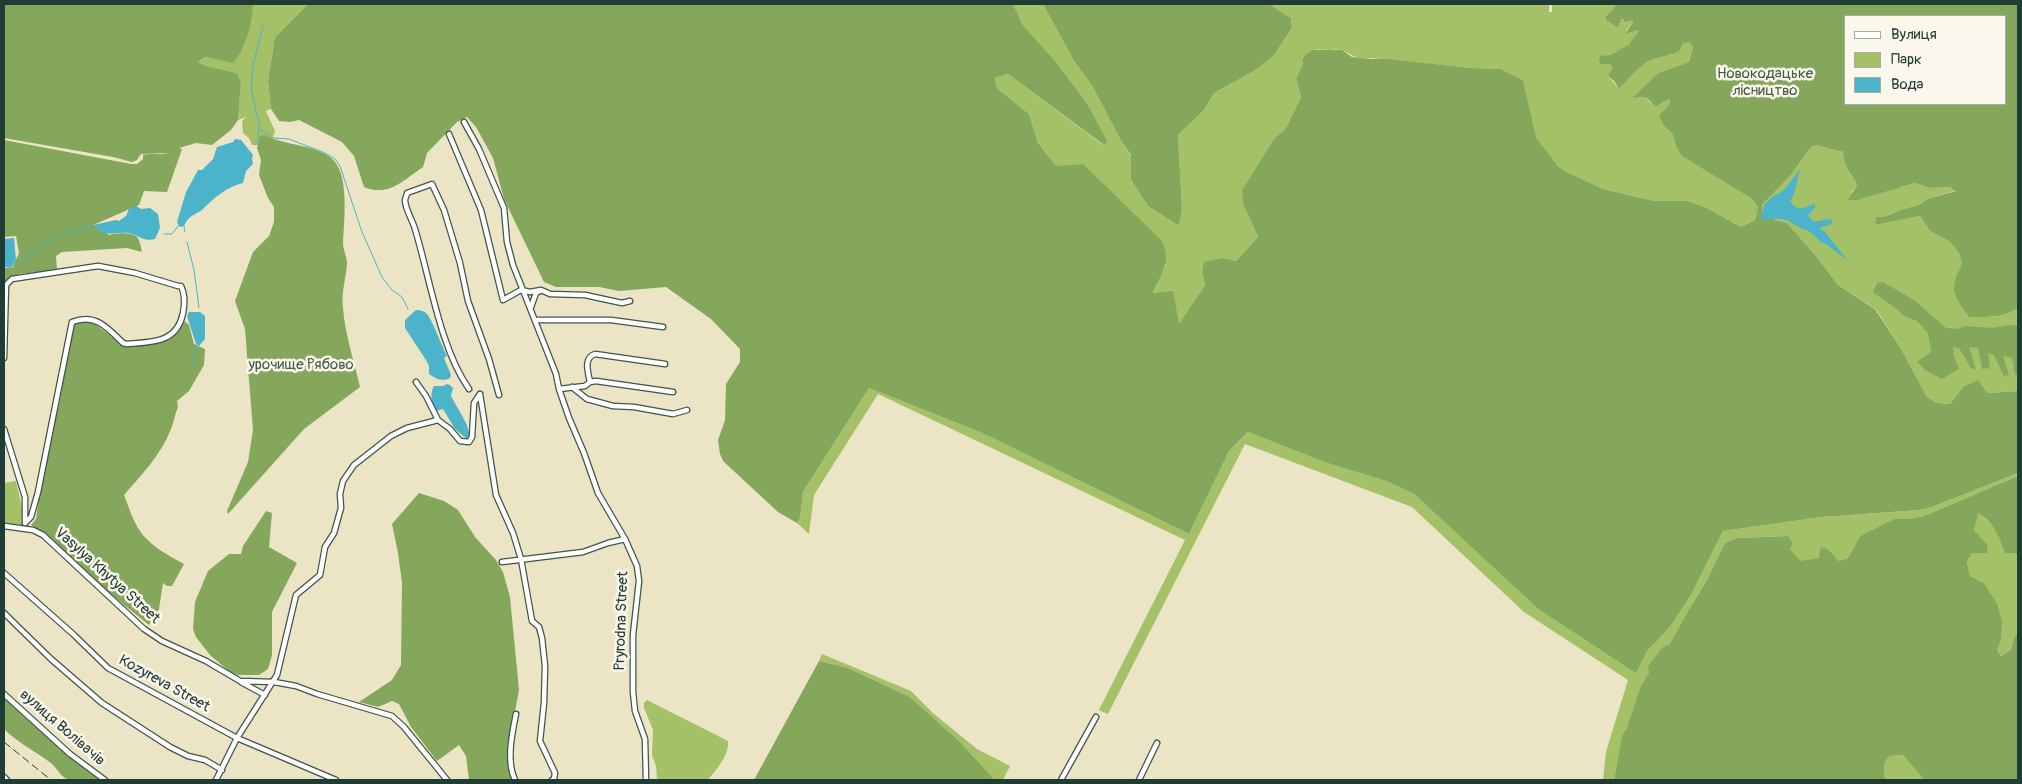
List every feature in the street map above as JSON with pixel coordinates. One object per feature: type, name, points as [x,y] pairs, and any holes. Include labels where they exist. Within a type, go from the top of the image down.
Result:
[{"type":"street","name":"Pryrodna Street","points":[[464,122],[479,148],[504,208],[508,242],[521,290],[536,320],[556,374],[559,389],[598,493],[633,555],[639,581],[632,635],[633,692],[636,711],[645,739],[646,780]]},
{"type":"street","points":[[449,134],[481,210],[503,300],[521,290],[530,292],[541,290],[550,294],[585,295],[622,303],[630,301]]},
{"type":"street","points":[[470,389],[462,379],[436,312],[428,271],[405,201],[407,193],[432,184],[444,210],[460,263],[468,301],[489,359],[499,395]]},
{"type":"street","points":[[4,358],[6,285],[12,278],[98,266],[136,273],[181,286],[184,292],[185,305],[177,330],[165,339],[127,344],[123,343],[97,320],[82,318],[72,322],[38,492],[31,517],[25,523]]},
{"type":"street","points":[[531,307],[536,294],[541,290]]},
{"type":"street","points":[[536,320],[611,320],[663,327]]},
{"type":"street","points":[[590,382],[587,361],[591,355],[595,354],[665,364]]},
{"type":"street","points":[[416,382],[426,396],[438,420],[450,429],[460,441],[469,442],[472,437],[474,403],[480,394],[496,496],[513,532],[521,559],[532,621],[539,627],[542,638],[544,703],[540,741],[555,773],[552,780]]},
{"type":"street","points":[[559,389],[585,386],[590,382],[673,392]]},
{"type":"street","points":[[572,387],[587,399],[613,406],[634,407],[673,414],[687,410]]},
{"type":"street","points":[[216,780],[237,738],[278,675],[296,595],[320,575],[325,547],[334,533],[341,508],[340,494],[343,481],[354,464],[391,436],[407,428],[438,420]]},
{"type":"street","points":[[4,429],[25,498],[25,523],[23,529]]},
{"type":"street","name":"Vasylya Khytya Street","points":[[4,526],[33,530],[50,541],[144,629],[240,681],[274,682],[296,686],[392,716],[404,727],[448,780]]},
{"type":"street","points":[[502,562],[583,552],[608,542],[625,539]]},
{"type":"street","name":"Kozyreva Street","points":[[4,573],[74,634],[108,668],[237,738],[336,780]]},
{"type":"street","points":[[4,613],[51,659],[102,703],[170,747],[188,756],[204,760],[222,770]]},
{"type":"street","points":[[240,681],[265,695]]},
{"type":"street","name":"вулиця Волівачів","points":[[4,694],[70,754],[105,780]]},
{"type":"street","points":[[516,714],[511,769],[516,780]]},
{"type":"street","points":[[1061,780],[1096,717]]},
{"type":"street","points":[[1139,780],[1157,743]]},
{"type":"street","points":[[4,777],[7,780]]},
{"type":"green space","points":[[4,4],[253,4],[248,35],[238,57],[233,63],[206,57],[198,62],[206,66],[237,73],[241,82],[238,120],[231,130],[212,145],[196,143],[179,148],[182,149],[167,192],[144,191],[139,205],[93,225],[109,235],[123,233],[135,235],[139,240],[142,252],[127,248],[62,252],[56,256],[57,270],[19,274],[4,282],[4,268],[12,268],[19,253],[16,236],[4,237],[4,140],[131,164],[137,164],[143,159],[143,155],[166,154],[173,151],[168,153],[141,154],[137,160],[132,162],[4,138]]},
{"type":"green space","points":[[253,4],[308,4],[275,37],[268,81],[271,109],[266,111],[275,131],[273,137],[262,145],[252,145],[249,138],[243,133],[242,121],[246,117],[238,120],[241,82],[237,73],[206,66],[198,62],[247,34]]},
{"type":"green space","name":"Новокодацьке лісництво","points":[[308,4],[1013,4],[1023,25],[1056,62],[1087,103],[1108,142],[1104,145],[1008,74],[994,78],[997,88],[1029,114],[1038,143],[1056,166],[1083,164],[1161,240],[1166,260],[1153,293],[1173,291],[1179,324],[1205,285],[1202,273],[1204,262],[1223,258],[1236,261],[1258,237],[1243,204],[1242,190],[1275,138],[1286,128],[1301,97],[1296,79],[1303,63],[1302,59],[1312,50],[1342,50],[1352,57],[1366,59],[1387,59],[1471,68],[1501,69],[1523,80],[1536,138],[1558,166],[1567,172],[1603,189],[1654,201],[1687,201],[1705,207],[1741,227],[1755,220],[1758,207],[1751,198],[1682,156],[1676,146],[1672,133],[1665,127],[1659,116],[1670,104],[1669,99],[1656,106],[1645,97],[1632,98],[1658,73],[1689,62],[1693,47],[1689,42],[1683,44],[1677,52],[1649,61],[1637,70],[1619,89],[1608,76],[1612,68],[1611,64],[1601,64],[1600,56],[1610,55],[1630,44],[1638,30],[1625,34],[1633,22],[1632,20],[1625,22],[1623,19],[1617,27],[1606,20],[1606,16],[1616,4],[2018,4],[2018,308],[2007,314],[1969,317],[1954,292],[1955,280],[1962,264],[1959,253],[1949,241],[1930,231],[1920,216],[1875,225],[1876,217],[1887,216],[1918,205],[1930,198],[1956,191],[1950,187],[1930,188],[1915,183],[1857,200],[1848,200],[1857,185],[1846,167],[1843,152],[1816,145],[1811,147],[1791,175],[1762,205],[1762,212],[1775,220],[1787,223],[1838,285],[1875,309],[1900,347],[1927,397],[1937,403],[1950,404],[1963,387],[1978,380],[1987,393],[2018,391],[2018,473],[1932,507],[1919,510],[1822,517],[1723,531],[1691,595],[1670,627],[1647,651],[1636,673],[1537,608],[1414,494],[1386,481],[1324,462],[1248,432],[1229,451],[1189,534],[982,433],[869,388],[803,492],[800,518],[797,523],[778,512],[723,461],[720,454],[718,440],[725,420],[726,384],[740,362],[740,349],[711,319],[666,287],[619,291],[599,287],[556,287],[544,282],[504,199],[493,158],[476,127],[467,117],[457,122],[427,153],[423,167],[395,186],[388,189],[373,190],[364,187],[354,156],[342,142],[299,120],[290,122],[279,121],[271,109],[268,81],[275,37]]},
{"type":"green space","points":[[1013,4],[1043,4],[1074,61],[1093,87],[1121,141],[1131,156],[1131,180],[1148,206],[1179,226],[1182,209],[1178,135],[1204,110],[1214,93],[1256,70],[1274,55],[1292,28],[1291,18],[1269,4],[1549,4],[1549,12],[1552,12],[1552,4],[1616,4],[1606,16],[1620,20],[1632,20],[1633,22],[1626,31],[1629,33],[1638,29],[1631,44],[1610,55],[1612,68],[1608,76],[1619,89],[1645,64],[1677,52],[1683,44],[1689,42],[1693,47],[1689,62],[1658,73],[1632,98],[1645,97],[1651,103],[1669,99],[1670,104],[1665,127],[1672,133],[1676,146],[1751,198],[1758,207],[1755,220],[1741,227],[1705,207],[1687,201],[1654,201],[1603,189],[1567,172],[1558,166],[1535,138],[1523,80],[1501,69],[1471,68],[1371,58],[1362,59],[1340,50],[1314,50],[1302,59],[1303,63],[1296,79],[1301,97],[1286,128],[1275,138],[1243,204],[1258,237],[1236,261],[1223,258],[1202,273],[1205,285],[1179,325],[1153,294],[1166,264],[1056,166],[1038,143],[1029,114],[997,88],[993,78],[1008,74],[1103,145],[1108,142],[1087,103],[1056,62],[1023,25]]},
{"type":"green space","points":[[1043,4],[1269,4],[1291,18],[1292,28],[1274,55],[1256,70],[1214,93],[1204,110],[1178,135],[1182,209],[1179,226],[1148,206],[1131,180],[1131,155],[1121,141],[1093,87],[1074,61]]},
{"type":"green space","name":"урочище Рябово","points":[[265,135],[273,139],[321,152],[335,162],[339,170],[344,190],[343,244],[347,263],[343,291],[343,308],[360,387],[304,429],[228,514],[227,511],[248,462],[253,430],[245,329],[235,301],[253,252],[269,236],[274,222],[274,207],[268,198],[259,175],[261,160],[257,148],[260,136]]},
{"type":"green space","points":[[1816,145],[1843,152],[1846,167],[1857,185],[1851,193],[1902,187],[1915,183],[1930,188],[1950,187],[1957,190],[1930,198],[1918,205],[1887,216],[1876,217],[1875,225],[1920,216],[1930,231],[1949,241],[1959,253],[1963,264],[1954,286],[1954,292],[1969,317],[2007,314],[2018,308],[2018,391],[1986,393],[1963,387],[1950,404],[1937,403],[1927,397],[1900,347],[1876,309],[1838,285],[1787,223],[1775,220],[1762,212],[1762,205],[1791,175],[1811,147]]},
{"type":"green space","points":[[1883,282],[1914,300],[1946,328],[2018,326],[2018,376],[2015,374],[2012,358],[2003,356],[2009,375],[2004,376],[1994,355],[1988,353],[1990,368],[1982,369],[1978,348],[1969,347],[1976,370],[1971,368],[1959,348],[1953,347],[1959,369],[1942,379],[1925,370],[1917,362],[1931,352],[1928,333],[1917,321],[1904,316],[1873,292],[1877,283]]},
{"type":"green space","points":[[183,320],[189,325],[194,344],[205,349],[204,365],[189,391],[177,401],[178,407],[172,426],[162,447],[124,495],[142,534],[158,549],[184,564],[172,586],[167,586],[163,583],[159,609],[149,625],[91,578],[47,535],[31,525],[36,519],[47,447],[59,405],[73,325],[81,321],[95,324],[125,346],[169,340],[179,331]]},
{"type":"green space","points":[[869,388],[982,433],[1189,534],[1229,451],[1248,432],[1324,462],[1386,481],[1414,494],[1537,608],[1647,651],[1670,627],[1691,595],[1723,531],[1822,517],[1919,510],[1932,507],[2018,473],[2018,476],[1924,516],[1894,519],[1860,536],[1848,558],[1839,561],[1830,551],[1819,558],[1801,562],[1790,549],[1787,536],[1737,538],[1725,543],[1707,580],[1676,634],[1640,688],[1627,729],[1622,735],[1614,780],[1603,780],[1606,752],[1628,680],[1524,612],[1412,507],[1245,444],[1108,714],[1099,710],[1185,540],[878,394],[814,495],[809,534],[797,523],[800,518],[803,492]]},
{"type":"green space","points":[[2018,476],[2018,554],[2005,553],[1992,525],[1978,514],[1974,530],[1988,545],[1987,553],[1972,553],[1967,562],[1970,576],[1984,583],[1997,604],[2002,621],[2001,641],[1997,650],[2001,656],[2011,650],[2014,638],[2018,633],[2018,780],[1924,780],[1903,755],[1889,756],[1884,764],[1885,780],[1614,780],[1622,735],[1627,728],[1640,688],[1649,673],[1648,666],[1663,647],[1669,645],[1707,580],[1725,543],[1737,538],[1788,536],[1793,544],[1790,549],[1801,561],[1819,558],[1822,547],[1830,551],[1839,561],[1848,558],[1860,536],[1894,519],[1924,516]]},
{"type":"green space","points":[[16,481],[24,517],[22,527],[4,524],[4,483]]},
{"type":"green space","points":[[419,493],[444,501],[458,510],[475,537],[496,560],[503,572],[510,597],[519,690],[511,733],[508,768],[512,780],[469,780],[466,756],[459,745],[437,761],[411,727],[399,704],[392,701],[378,707],[359,702],[392,680],[401,665],[402,583],[392,524]]},
{"type":"green space","points":[[266,511],[272,513],[269,547],[297,563],[272,612],[272,655],[268,669],[259,675],[238,675],[230,672],[210,655],[196,637],[193,629],[195,602],[208,571],[229,554],[241,554],[243,546]]},
{"type":"green space","points":[[1977,514],[1992,525],[2005,553],[2018,554],[2018,633],[2014,638],[2011,650],[2001,656],[1997,650],[2001,641],[1984,583],[1970,576],[1967,562],[1972,553],[1987,553],[1988,545],[1974,530]]},
{"type":"green space","points":[[822,654],[911,691],[934,714],[977,749],[1010,766],[1003,780],[995,780],[959,741],[910,697],[848,668],[819,661]]},
{"type":"green space","points":[[819,661],[848,668],[910,697],[959,741],[995,780],[754,780]]},
{"type":"green space","points":[[4,696],[65,752],[102,780],[79,781],[67,779],[51,763],[9,734],[4,729]]},
{"type":"green space","points":[[647,700],[728,741],[725,756],[708,780],[657,780],[656,766],[652,755],[653,730],[644,708],[644,703]]},
{"type":"green space","points":[[1903,755],[1924,780],[1885,780],[1884,764],[1889,756]]},
{"type":"water","points":[[235,139],[241,140],[253,155],[253,164],[246,171],[243,183],[222,193],[191,217],[184,226],[180,227],[177,222],[186,192],[198,170],[202,170],[213,159],[217,147],[233,142]]},
{"type":"water","points":[[1801,168],[1794,194],[1790,201],[1799,208],[1815,204],[1815,208],[1808,215],[1813,221],[1832,220],[1832,224],[1819,228],[1825,232],[1848,261],[1822,243],[1809,231],[1789,221],[1783,219],[1761,219],[1764,205],[1772,197],[1784,190]]},
{"type":"water","points":[[136,206],[141,209],[150,208],[158,214],[160,228],[155,239],[145,239],[127,233],[102,233],[93,225],[119,221],[126,216],[129,209]]},
{"type":"water","points":[[14,238],[16,260],[11,268],[4,267],[4,239]]},
{"type":"water","points":[[416,310],[421,310],[429,316],[447,356],[444,358],[451,375],[450,378],[444,380],[429,374],[429,366],[426,360],[405,328],[405,320]]},
{"type":"water","points":[[189,312],[200,312],[205,316],[205,339],[199,346],[196,344],[187,316]]},
{"type":"water","points":[[446,384],[453,388],[451,396],[466,423],[470,435],[467,439],[455,429],[443,409],[436,411],[433,405],[432,389],[434,386],[444,386]]},
{"type":"waterway","points":[[255,145],[258,139],[259,123],[251,89],[253,65],[263,26]]},
{"type":"waterway","points":[[259,128],[273,138],[289,139],[323,152],[335,159],[340,166],[362,232],[382,277],[392,290],[402,297],[408,309]]},
{"type":"waterway","points":[[1754,211],[1758,208]]},
{"type":"waterway","points":[[20,260],[37,251],[56,236],[93,225]]},
{"type":"waterway","points":[[164,234],[172,234],[179,225]]},
{"type":"waterway","points":[[184,226],[185,232]]},
{"type":"waterway","points":[[187,242],[194,270],[199,308]]},
{"type":"waterway","points":[[194,368],[194,354],[197,345]]},
{"type":"railway","points":[[4,742],[51,780]]}]
